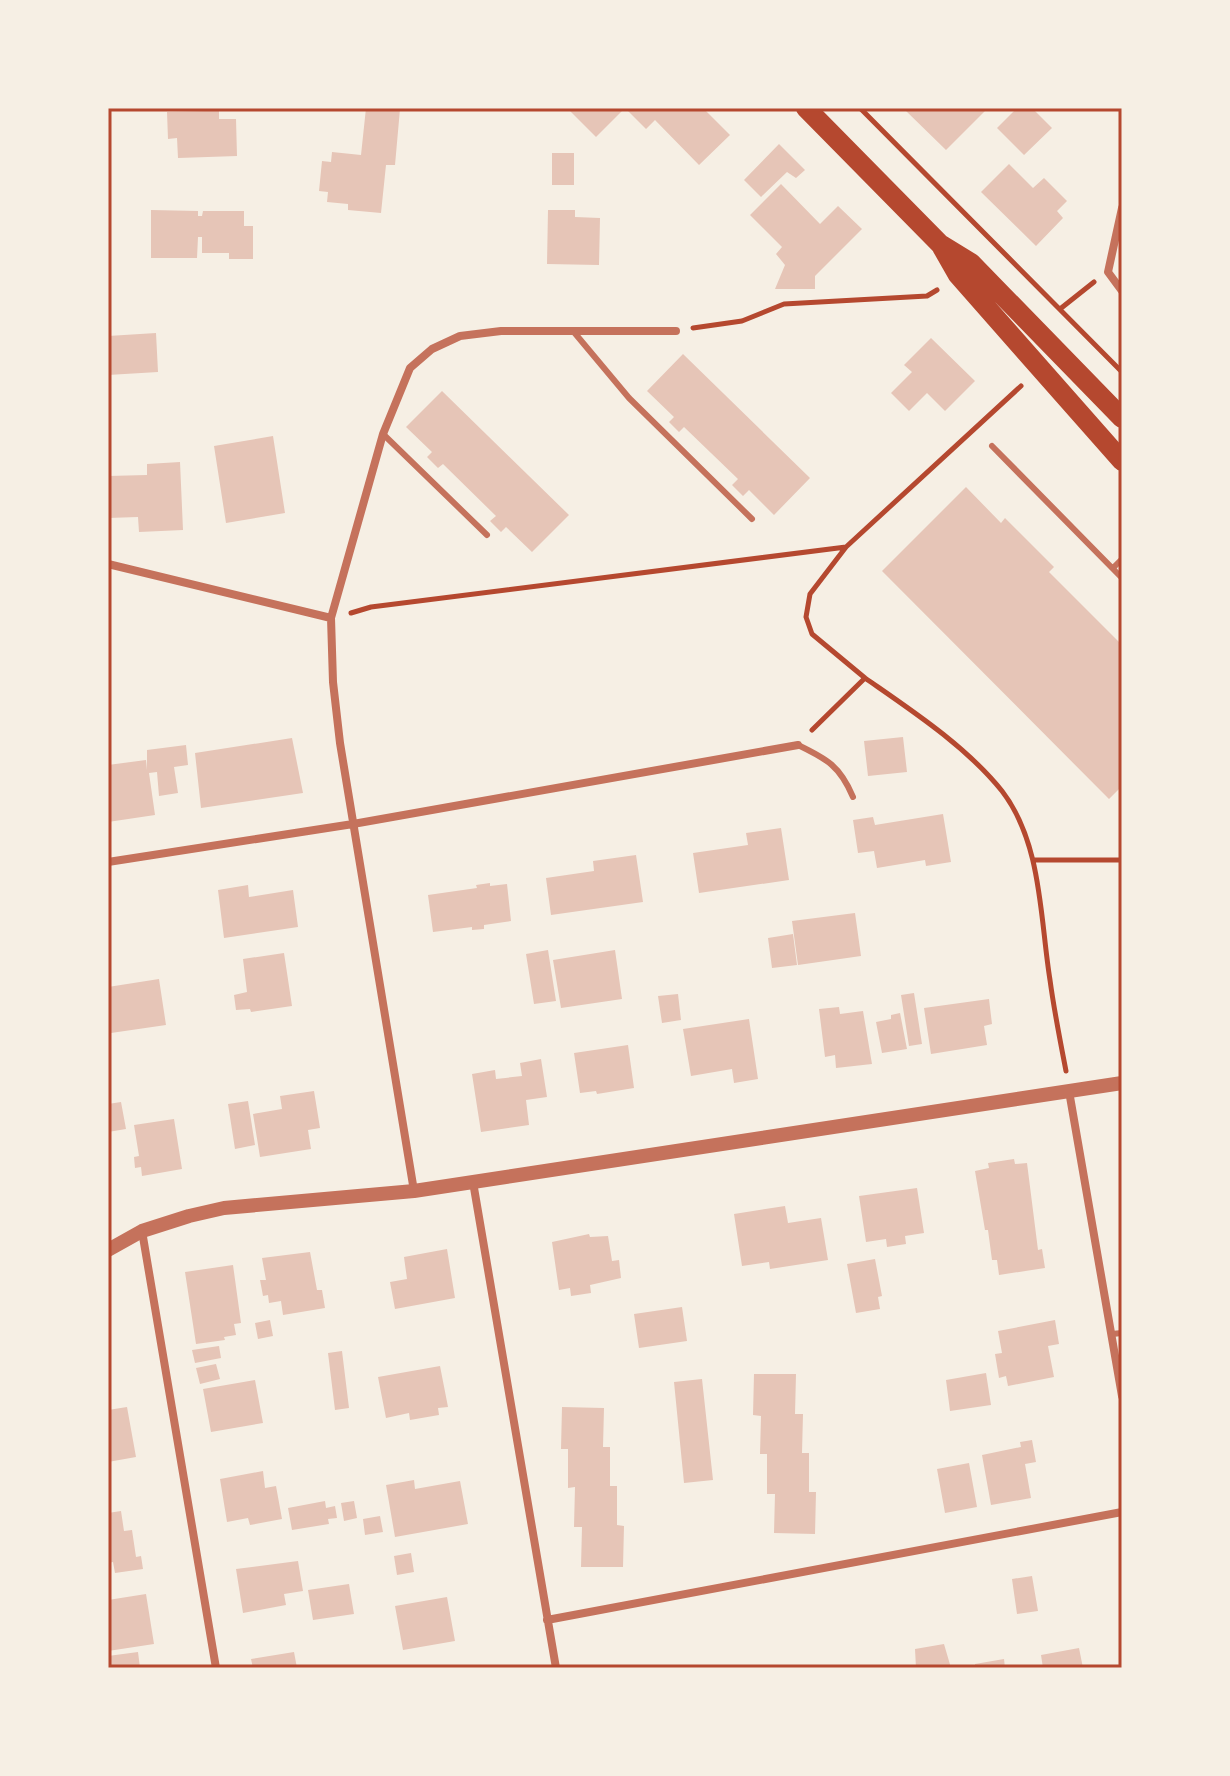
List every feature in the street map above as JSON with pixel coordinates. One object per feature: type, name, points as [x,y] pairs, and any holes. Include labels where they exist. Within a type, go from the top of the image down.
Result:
[{"type":"main road","points":[[806,108],[940,244],[971,263],[1122,418]]},
{"type":"main road","points":[[940,244],[958,275],[1122,461]]},
{"type":"street","points":[[1122,208],[1108,272],[1122,291]]},
{"type":"street","points":[[414,1191],[353,824],[333,682],[331,618],[383,434],[410,368],[432,349],[460,336],[501,331],[676,331]]},
{"type":"street","points":[[108,564],[331,618]]},
{"type":"street","points":[[108,862],[353,824],[798,745]]},
{"type":"street","points":[[110,1244],[189,1216],[224,1208],[414,1191],[1122,1083]]},
{"type":"street","points":[[1069,1091],[1117,1333],[1122,1396]]},
{"type":"street","points":[[473,1182],[556,1668]]},
{"type":"street","points":[[142,1231],[216,1668]]},
{"type":"street","points":[[547,1620],[1122,1512]]},
{"type":"lane","points":[[573,331],[629,398],[752,519]]},
{"type":"lane","points":[[383,434],[487,535]]},
{"type":"lane","points":[[992,446],[1122,578]]},
{"type":"lane","points":[[1113,568],[1122,559]]},
{"type":"lane","points":[[798,745],[827,759],[845,776],[853,797]]},
{"type":"path","points":[[860,108],[1122,372]]},
{"type":"path","points":[[1060,309],[1108,272]]},
{"type":"path","points":[[676,331],[742,321],[784,304],[927,296],[946,284]]},
{"type":"path","points":[[1028,379],[846,547],[810,594],[806,617],[812,634],[865,678],[932,725],[1002,792],[1019,823],[1033,860],[1069,1091]]},
{"type":"path","points":[[331,618],[371,607],[846,547]]},
{"type":"path","points":[[798,745],[865,678]]},
{"type":"path","points":[[1033,860],[1122,860]]},
{"type":"building","points":[[205,108],[219,108],[219,119],[236,119],[237,156],[178,158],[177,138],[168,139],[167,112],[205,111]]},
{"type":"building","points":[[366,108],[400,109],[395,165],[386,165],[381,213],[348,210],[348,204],[327,202],[328,192],[319,191],[322,161],[331,162],[332,152],[361,155]]},
{"type":"building","points":[[567,108],[625,108],[596,137]]},
{"type":"building","points":[[625,108],[703,108],[730,135],[699,165],[655,120],[646,129]]},
{"type":"building","points":[[988,108],[946,150],[905,110]]},
{"type":"building","points":[[1017,108],[1032,108],[1052,128],[1024,155],[997,128]]},
{"type":"building","points":[[779,144],[805,170],[796,178],[787,172],[761,197],[744,180]]},
{"type":"building","points":[[552,153],[574,153],[574,185],[552,185]]},
{"type":"building","points":[[1009,164],[1033,188],[1044,178],[1067,201],[1057,211],[1063,218],[1036,246],[981,192]]},
{"type":"building","points":[[781,184],[820,224],[838,206],[862,229],[815,276],[815,289],[775,289],[785,265],[776,254],[782,247],[750,215]]},
{"type":"building","points":[[151,210],[198,211],[198,216],[202,216],[203,211],[244,211],[244,226],[253,226],[253,259],[229,259],[229,253],[202,253],[202,237],[198,237],[197,258],[151,258]]},
{"type":"building","points":[[548,210],[575,210],[575,217],[600,218],[599,265],[547,264]]},
{"type":"building","points":[[156,333],[158,372],[108,375],[108,336]]},
{"type":"building","points":[[931,338],[975,381],[945,411],[927,393],[909,411],[891,393],[912,372],[904,365]]},
{"type":"building","points":[[683,354],[810,478],[774,515],[749,490],[743,496],[732,485],[738,479],[684,427],[679,432],[669,422],[674,417],[647,391]]},
{"type":"building","points":[[442,391],[569,515],[532,552],[506,527],[501,532],[490,521],[496,516],[443,464],[438,468],[427,457],[432,452],[406,427]]},
{"type":"building","points":[[273,436],[285,513],[226,523],[214,446]]},
{"type":"building","points":[[180,462],[183,530],[139,532],[138,517],[108,518],[108,476],[147,475],[147,464]]},
{"type":"building","points":[[966,487],[1001,523],[1005,518],[1054,567],[1049,572],[1122,645],[1122,786],[1109,799],[882,571]]},
{"type":"building","points":[[903,737],[907,772],[868,776],[864,741]]},
{"type":"building","points":[[292,738],[303,793],[201,808],[195,753]]},
{"type":"building","points":[[186,745],[188,765],[174,767],[178,793],[159,796],[157,772],[149,773],[155,815],[108,822],[108,765],[146,760],[147,770],[147,750]]},
{"type":"building","points":[[943,814],[951,862],[926,866],[925,860],[877,868],[874,851],[858,853],[853,820],[873,817],[875,825]]},
{"type":"building","points":[[781,828],[789,880],[699,893],[693,853],[748,845],[746,833]]},
{"type":"building","points":[[636,855],[643,902],[551,915],[546,878],[594,871],[593,861]]},
{"type":"building","points":[[490,883],[490,886],[507,884],[511,921],[484,925],[484,929],[472,930],[472,927],[433,932],[428,895],[477,888],[476,885]]},
{"type":"building","points":[[248,885],[249,897],[293,890],[298,927],[224,938],[218,890]]},
{"type":"building","points":[[855,913],[861,956],[798,965],[792,921]]},
{"type":"building","points":[[793,934],[797,965],[772,968],[768,938]]},
{"type":"building","points":[[548,950],[556,1001],[534,1004],[526,954]]},
{"type":"building","points":[[615,950],[622,999],[561,1008],[553,960]]},
{"type":"building","points":[[284,953],[292,1006],[251,1012],[250,1009],[236,1010],[234,995],[247,992],[243,959]]},
{"type":"building","points":[[159,979],[166,1025],[111,1033],[111,1027],[108,1027],[108,987]]},
{"type":"building","points":[[914,993],[922,1044],[909,1046],[901,995]]},
{"type":"building","points":[[678,994],[681,1020],[662,1023],[658,996]]},
{"type":"building","points":[[989,999],[992,1024],[984,1026],[987,1045],[931,1054],[924,1008]]},
{"type":"building","points":[[839,1007],[840,1014],[863,1011],[872,1064],[836,1068],[835,1055],[825,1057],[819,1009]]},
{"type":"building","points":[[900,1013],[907,1049],[882,1053],[876,1022],[891,1019],[891,1015]]},
{"type":"building","points":[[749,1019],[758,1079],[734,1083],[732,1069],[691,1076],[683,1029]]},
{"type":"building","points":[[628,1045],[634,1088],[597,1094],[596,1091],[580,1093],[574,1053]]},
{"type":"building","points":[[541,1059],[547,1097],[526,1100],[529,1125],[481,1132],[472,1074],[495,1070],[496,1079],[522,1076],[520,1063]]},
{"type":"building","points":[[314,1091],[320,1128],[308,1130],[311,1149],[260,1157],[253,1114],[282,1109],[280,1096]]},
{"type":"building","points":[[248,1101],[255,1145],[235,1149],[228,1104]]},
{"type":"building","points":[[121,1102],[126,1129],[108,1132],[108,1104]]},
{"type":"building","points":[[174,1119],[182,1169],[142,1176],[141,1167],[135,1168],[134,1157],[139,1156],[134,1125]]},
{"type":"building","points":[[1014,1159],[1015,1164],[1027,1163],[1038,1250],[1042,1249],[1045,1268],[999,1275],[997,1260],[992,1260],[988,1230],[985,1230],[975,1171],[989,1168],[988,1163]]},
{"type":"building","points":[[917,1188],[924,1233],[905,1236],[906,1244],[887,1247],[886,1239],[866,1242],[859,1196]]},
{"type":"building","points":[[785,1206],[788,1223],[821,1218],[828,1260],[770,1269],[769,1262],[742,1266],[734,1214]]},
{"type":"building","points":[[589,1234],[590,1237],[608,1236],[612,1261],[619,1260],[621,1278],[590,1285],[591,1293],[571,1296],[570,1288],[559,1290],[552,1242]]},
{"type":"building","points":[[447,1249],[455,1298],[395,1309],[390,1282],[407,1279],[404,1257]]},
{"type":"building","points":[[310,1252],[317,1290],[322,1290],[325,1308],[283,1315],[281,1301],[269,1303],[268,1295],[263,1296],[260,1280],[266,1280],[262,1258]]},
{"type":"building","points":[[875,1259],[882,1296],[878,1297],[880,1309],[856,1313],[847,1264]]},
{"type":"building","points":[[233,1265],[241,1323],[234,1324],[236,1335],[224,1337],[225,1340],[196,1344],[185,1272]]},
{"type":"building","points":[[682,1307],[687,1341],[639,1348],[634,1314]]},
{"type":"building","points":[[270,1320],[273,1336],[258,1339],[255,1323]]},
{"type":"building","points":[[1055,1320],[1059,1344],[1048,1346],[1054,1377],[1008,1386],[1006,1376],[999,1378],[995,1354],[1002,1353],[998,1331]]},
{"type":"building","points":[[219,1346],[221,1358],[195,1363],[192,1350]]},
{"type":"building","points":[[342,1351],[349,1408],[335,1410],[328,1353]]},
{"type":"building","points":[[216,1364],[220,1379],[200,1384],[196,1368]]},
{"type":"building","points":[[440,1366],[448,1407],[438,1408],[439,1415],[410,1420],[409,1413],[386,1418],[378,1377]]},
{"type":"building","points":[[986,1373],[991,1405],[950,1411],[946,1380]]},
{"type":"building","points":[[754,1374],[796,1374],[795,1414],[803,1414],[802,1453],[809,1453],[809,1492],[816,1492],[815,1534],[774,1533],[775,1494],[767,1494],[767,1454],[760,1454],[761,1416],[753,1415]]},
{"type":"building","points":[[702,1379],[713,1480],[684,1483],[674,1382]]},
{"type":"building","points":[[255,1380],[263,1423],[211,1432],[203,1389]]},
{"type":"building","points":[[127,1407],[136,1457],[108,1462],[108,1410]]},
{"type":"building","points":[[562,1407],[604,1408],[603,1447],[610,1447],[610,1486],[617,1486],[617,1525],[624,1526],[623,1567],[581,1567],[582,1527],[574,1527],[575,1487],[568,1488],[568,1449],[561,1449]]},
{"type":"building","points":[[1032,1440],[1036,1462],[1025,1464],[1031,1498],[991,1505],[982,1455],[1021,1447],[1020,1442]]},
{"type":"building","points":[[969,1463],[977,1507],[945,1513],[937,1469]]},
{"type":"building","points":[[263,1471],[265,1488],[276,1486],[282,1519],[250,1525],[248,1518],[227,1522],[220,1479]]},
{"type":"building","points":[[414,1480],[415,1489],[460,1481],[468,1524],[395,1537],[386,1485]]},
{"type":"building","points":[[325,1501],[326,1508],[335,1506],[337,1518],[328,1519],[329,1524],[292,1530],[288,1508]]},
{"type":"building","points":[[354,1501],[357,1518],[344,1521],[341,1503]]},
{"type":"building","points":[[121,1511],[124,1531],[132,1530],[136,1557],[141,1556],[143,1569],[115,1573],[113,1562],[108,1563],[108,1513]]},
{"type":"building","points":[[380,1516],[383,1532],[365,1535],[363,1519]]},
{"type":"building","points":[[411,1553],[414,1572],[397,1575],[394,1556]]},
{"type":"building","points":[[298,1561],[303,1591],[284,1594],[286,1605],[243,1613],[236,1569]]},
{"type":"building","points":[[1032,1576],[1038,1611],[1017,1614],[1012,1579]]},
{"type":"building","points":[[349,1584],[354,1614],[313,1620],[308,1590]]},
{"type":"building","points":[[146,1594],[154,1644],[108,1651],[108,1600]]},
{"type":"building","points":[[447,1597],[455,1641],[403,1650],[395,1606]]},
{"type":"building","points":[[944,1644],[951,1668],[916,1668],[915,1649]]},
{"type":"building","points":[[1079,1648],[1083,1668],[1043,1668],[1041,1655]]},
{"type":"building","points":[[138,1652],[140,1668],[108,1668],[108,1656]]},
{"type":"building","points":[[294,1652],[297,1668],[253,1668],[251,1659]]},
{"type":"building","points":[[1004,1659],[1005,1668],[975,1668],[975,1664]]}]
